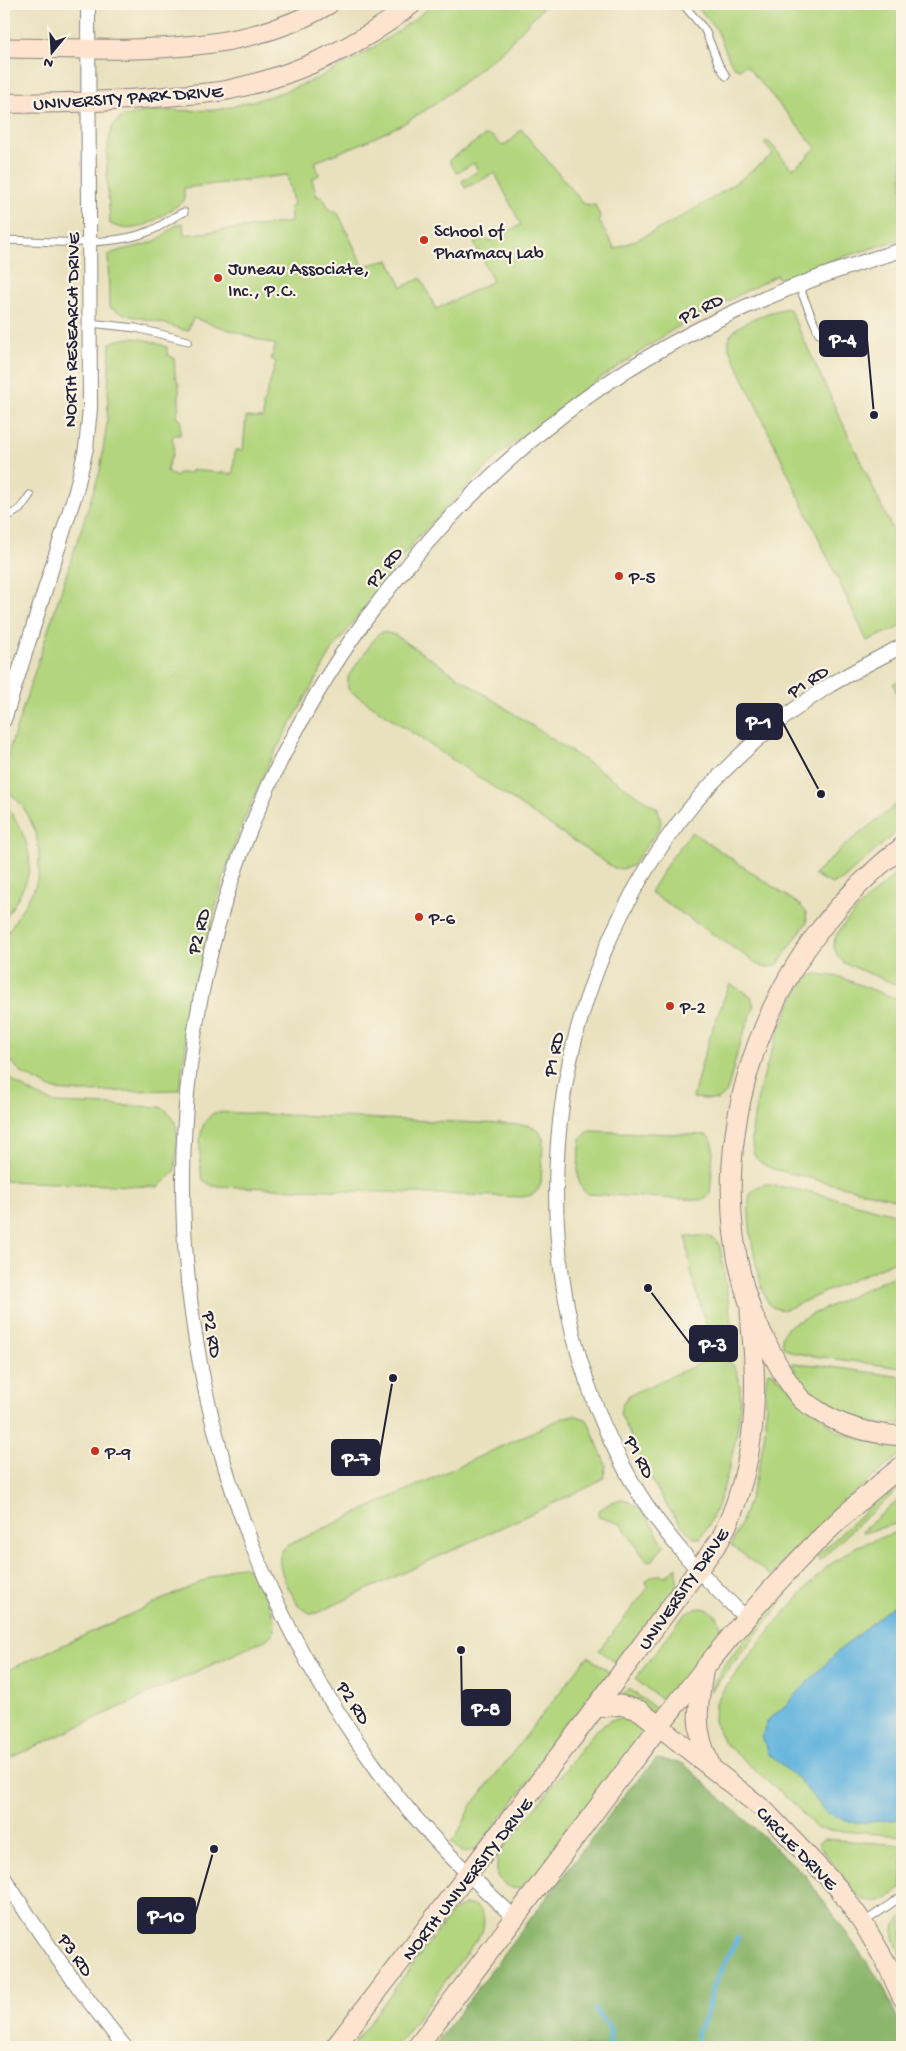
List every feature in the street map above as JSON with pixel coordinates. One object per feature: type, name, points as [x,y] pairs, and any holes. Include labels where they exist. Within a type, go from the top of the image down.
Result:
[{"type":"main road","points":[[4,48],[170,48],[208,45],[246,37],[289,23],[329,4]]},
{"type":"main road","name":"UNIVERSITY PARK DRIVE","points":[[4,103],[89,102],[226,91],[272,79],[317,62],[359,40],[412,4]]},
{"type":"main road","name":"UNIVERSITY DRIVE","points":[[902,847],[833,912],[803,953],[779,993],[752,1058],[737,1118],[731,1185],[734,1238],[740,1272],[750,1308],[772,1354],[802,1400],[826,1416],[852,1428],[880,1434],[902,1436]]},
{"type":"main road","name":"UNIVERSITY DRIVE","points":[[596,1708],[698,1570],[725,1529],[748,1463],[753,1430],[755,1398],[750,1308]]},
{"type":"main road","points":[[417,2047],[660,1726],[747,1618],[785,1574],[833,1525],[902,1466]]},
{"type":"main road","points":[[704,1672],[697,1721],[701,1744],[712,1767]]},
{"type":"main road","name":"CIRCLE DRIVE","points":[[596,1708],[620,1705],[639,1710],[764,1810],[839,1889],[863,1923],[887,1964],[902,1997]]},
{"type":"main road","name":"NORTH UNIVERSITY DRIVE","points":[[335,2047],[596,1708]]},
{"type":"street","name":"NORTH RESEARCH DRIVE","points":[[4,720],[8,695],[74,499],[86,448],[90,408],[88,4]]},
{"type":"street","name":"P2 RD","points":[[514,1918],[468,1875],[415,1818],[380,1774],[341,1717],[295,1640],[253,1547],[221,1452],[207,1400],[196,1346],[185,1265],[182,1189],[184,1122],[191,1056],[202,990],[213,941],[249,830],[276,768],[313,698],[347,645],[385,593],[425,544],[469,498],[509,461],[584,399],[665,347],[727,314],[798,284],[835,270],[902,250]]},
{"type":"street","name":"P1 RD","points":[[747,1618],[698,1570],[670,1536],[632,1482],[600,1415],[581,1362],[568,1307],[557,1211],[557,1153],[560,1114],[573,1043],[584,1002],[604,950],[631,896],[654,858],[686,814],[746,751],[785,717],[828,687],[902,646]]},
{"type":"street","name":"P3 RD","points":[[4,1878],[32,1923],[78,1989],[124,2047]]},
{"type":"lane","points":[[683,4],[705,30],[719,65],[726,76]]},
{"type":"lane","points":[[4,240],[112,240],[153,231],[168,219],[184,212]]},
{"type":"lane","points":[[798,284],[819,334]]},
{"type":"lane","points":[[90,323],[136,328],[188,341]]},
{"type":"lane","points":[[4,519],[20,509],[30,495]]},
{"type":"lane","points":[[863,1923],[902,1896]]},
{"type":"green space","points":[[434,4],[546,4],[502,51],[437,103],[403,124],[315,162],[319,175],[312,179],[317,197],[322,196],[330,210],[338,213],[363,266],[389,260],[402,287],[421,278],[436,309],[493,281],[474,243],[485,237],[488,241],[521,225],[495,173],[465,188],[462,181],[478,171],[474,163],[456,173],[449,160],[484,136],[492,136],[502,146],[513,139],[521,129],[584,204],[595,205],[600,216],[599,221],[615,249],[678,219],[755,169],[773,154],[764,143],[766,141],[770,143],[792,169],[808,157],[816,148],[746,65],[739,69],[733,66],[717,30],[695,4],[902,4],[902,239],[779,279],[777,275],[674,329],[598,380],[500,454],[416,539],[333,649],[271,759],[242,824],[224,876],[190,1004],[179,1090],[80,1092],[55,1090],[23,1074],[4,1054],[4,939],[35,887],[39,873],[39,853],[36,833],[28,815],[19,802],[4,788],[4,766],[100,471],[107,422],[110,343],[132,338],[146,340],[167,347],[167,354],[174,358],[175,375],[179,385],[179,405],[176,417],[181,420],[180,435],[175,435],[172,438],[174,447],[167,471],[176,477],[179,473],[191,473],[191,470],[233,474],[235,450],[243,450],[246,417],[263,418],[263,406],[276,362],[271,359],[276,345],[193,318],[188,330],[182,330],[166,324],[130,316],[109,307],[108,255],[120,250],[151,243],[183,223],[184,235],[291,222],[290,207],[294,206],[287,175],[184,188],[184,201],[158,219],[140,227],[121,228],[110,224],[107,157],[111,132],[115,123],[133,114],[162,111],[219,110],[296,87],[321,77],[368,51],[413,21]]},
{"type":"green space","points":[[789,308],[902,550],[902,626],[867,641],[729,348],[730,336],[748,321],[774,311]]},
{"type":"green space","points":[[383,632],[395,635],[658,809],[661,822],[659,829],[632,866],[622,869],[614,868],[348,689],[348,677],[377,635]]},
{"type":"green space","points":[[902,671],[902,704],[893,684],[899,681]]},
{"type":"green space","points":[[902,800],[902,827],[842,880],[832,884],[814,875],[844,846]]},
{"type":"green space","points":[[4,802],[21,830],[28,851],[29,862],[25,884],[4,921]]},
{"type":"green space","points":[[692,832],[800,905],[806,912],[807,922],[778,964],[772,967],[762,967],[650,892],[671,858]]},
{"type":"green space","points":[[902,868],[902,987],[844,963],[834,948],[834,943],[837,935],[852,915]]},
{"type":"green space","points":[[817,974],[840,977],[902,1001],[902,1201],[773,1169],[755,1156],[752,1141],[754,1120],[767,1065],[787,1011],[807,978]]},
{"type":"green space","points":[[730,984],[751,996],[754,1007],[740,1042],[728,1088],[726,1093],[718,1100],[693,1098],[709,1040]]},
{"type":"green space","points":[[4,1071],[17,1084],[38,1096],[56,1103],[160,1107],[168,1112],[176,1126],[175,1172],[158,1187],[4,1181]]},
{"type":"green space","points":[[217,1112],[528,1125],[539,1131],[543,1139],[541,1183],[534,1193],[521,1197],[213,1186],[203,1180],[201,1174],[200,1139],[205,1122]]},
{"type":"green space","points":[[589,1131],[707,1135],[713,1143],[710,1195],[702,1200],[587,1194],[582,1189],[578,1168],[581,1138]]},
{"type":"green space","points":[[765,1184],[811,1192],[902,1216],[902,1258],[787,1309],[774,1308],[766,1298],[761,1285],[749,1217],[750,1195],[756,1188]]},
{"type":"green space","points":[[686,1237],[710,1237],[720,1247],[732,1325],[727,1335],[712,1345],[692,1277]]},
{"type":"green space","points":[[902,1272],[902,1368],[807,1355],[791,1352],[783,1346],[782,1338],[784,1333],[794,1323]]},
{"type":"green space","points":[[717,1356],[729,1361],[737,1372],[740,1387],[740,1407],[737,1431],[732,1457],[717,1506],[700,1538],[694,1538],[682,1526],[661,1496],[620,1413],[622,1405],[629,1395]]},
{"type":"green space","points":[[792,1363],[902,1377],[902,1424],[875,1423],[848,1415],[836,1409],[804,1383],[795,1371]]},
{"type":"green space","points":[[768,1372],[773,1373],[837,1431],[863,1440],[902,1444],[902,1453],[834,1512],[771,1576],[731,1545],[744,1515],[758,1470],[766,1422],[765,1390]]},
{"type":"green space","points":[[574,1415],[586,1419],[589,1423],[606,1466],[603,1478],[595,1484],[317,1613],[310,1613],[299,1607],[287,1585],[281,1568],[281,1552],[286,1546],[565,1417]]},
{"type":"green space","points":[[902,1479],[902,1486],[819,1561],[816,1557]]},
{"type":"green space","points":[[902,1496],[902,1522],[863,1533],[862,1531]]},
{"type":"green space","points":[[621,1500],[635,1505],[647,1517],[664,1545],[652,1561],[646,1560],[621,1524],[598,1517],[598,1511],[612,1502]]},
{"type":"green space","points":[[902,1530],[902,1836],[817,1829],[791,1801],[724,1743],[714,1721],[715,1703],[777,1621],[824,1569],[855,1547]]},
{"type":"green space","points":[[243,1566],[255,1573],[275,1619],[274,1632],[267,1639],[4,1761],[4,1672],[234,1567]]},
{"type":"green space","points":[[677,1567],[677,1586],[620,1666],[599,1650],[648,1588],[645,1582],[655,1576],[666,1576]]},
{"type":"green space","points":[[775,1602],[782,1602],[711,1691],[723,1667]]},
{"type":"green space","points":[[702,1608],[712,1612],[718,1618],[721,1627],[720,1637],[668,1705],[635,1679],[684,1615],[695,1609]]},
{"type":"green space","points":[[588,1656],[613,1675],[476,1849],[465,1852],[459,1849],[451,1842],[455,1839],[472,1805]]},
{"type":"green space","points":[[628,1688],[662,1713],[659,1717],[622,1696]]},
{"type":"green space","points":[[629,1717],[639,1719],[652,1727],[531,1884],[521,1888],[508,1887],[497,1876],[497,1857],[595,1731],[611,1720]]},
{"type":"green space","points":[[657,1759],[684,1764],[805,1875],[881,1982],[902,2029],[902,2047],[433,2047],[629,1789]]},
{"type":"green space","points":[[824,1839],[902,1845],[902,1888],[891,1896],[879,1901],[867,1901],[861,1898],[855,1893],[818,1844]]},
{"type":"green space","points":[[464,1905],[475,1906],[482,1913],[484,1922],[482,1932],[396,2047],[351,2047],[453,1911]]},
{"type":"green space","points":[[902,1916],[902,1957],[895,1941],[894,1931]]},
{"type":"water","points":[[902,1598],[902,1819],[855,1823],[828,1814],[797,1778],[768,1754],[762,1735],[768,1720],[785,1706],[836,1653]]},
{"type":"waterway","points":[[699,2047],[697,2032],[705,2017],[716,1981],[738,1938]]},
{"type":"waterway","points":[[595,2010],[610,2028],[610,2047]]},
{"type":"place","name":"School of Pharmacy Lab","points":[[424,240]]},
{"type":"place","name":"Juneau Associate, Inc., P.C.","points":[[218,278]]},
{"type":"place","name":"P-4","points":[[874,415]]},
{"type":"place","name":"P-5","points":[[619,576]]},
{"type":"place","name":"P-1","points":[[821,794]]},
{"type":"place","name":"P-6","points":[[419,917]]},
{"type":"place","name":"P-2","points":[[670,1006]]},
{"type":"place","name":"P-3","points":[[648,1288]]},
{"type":"place","name":"P-7","points":[[393,1378]]},
{"type":"place","name":"P-9","points":[[95,1451]]},
{"type":"place","name":"P-8","points":[[461,1650]]},
{"type":"place","name":"P-10","points":[[214,1849]]}]
